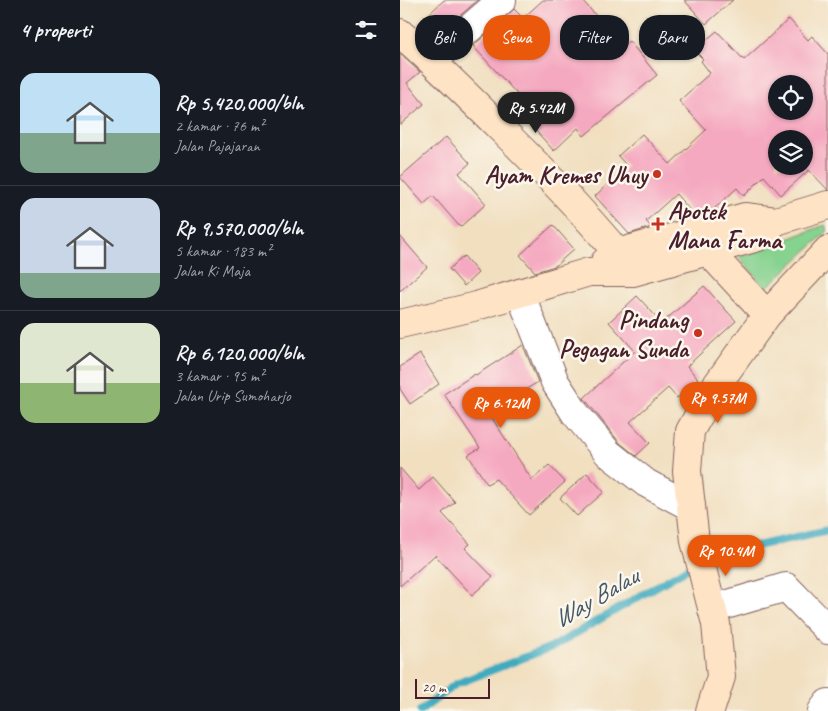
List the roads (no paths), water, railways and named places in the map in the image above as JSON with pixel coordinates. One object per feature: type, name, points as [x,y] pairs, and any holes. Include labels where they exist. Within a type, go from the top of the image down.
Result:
[{"type":"main road","points":[[400,33],[432,61],[534,161],[590,220],[626,263]]},
{"type":"main road","points":[[626,263],[745,217],[776,221],[828,205]]},
{"type":"main road","points":[[400,324],[473,306],[626,263],[708,251],[758,237],[776,221]]},
{"type":"main road","points":[[710,711],[722,677],[714,616],[694,541],[686,471],[690,431],[713,390],[767,315],[828,250]]},
{"type":"main road","points":[[708,251],[767,315]]},
{"type":"street","points":[[432,61],[502,0]]},
{"type":"street","points":[[520,293],[555,382],[580,419],[608,453],[646,483],[690,507]]},
{"type":"street","points":[[714,616],[786,587],[828,630]]},
{"type":"street","points":[[822,711],[828,703]]},
{"type":"waterway","name":"Way Balau","points":[[420,711],[456,684],[554,646],[707,557],[828,530]]},
{"type":"place","name":"Ayam Kremes Uhuy","points":[[657,174]]},
{"type":"place","name":"Apotek Mana Farma","points":[[658,224]]},
{"type":"place","name":"Pindang Pegagan Sunda","points":[[698,333]]}]
